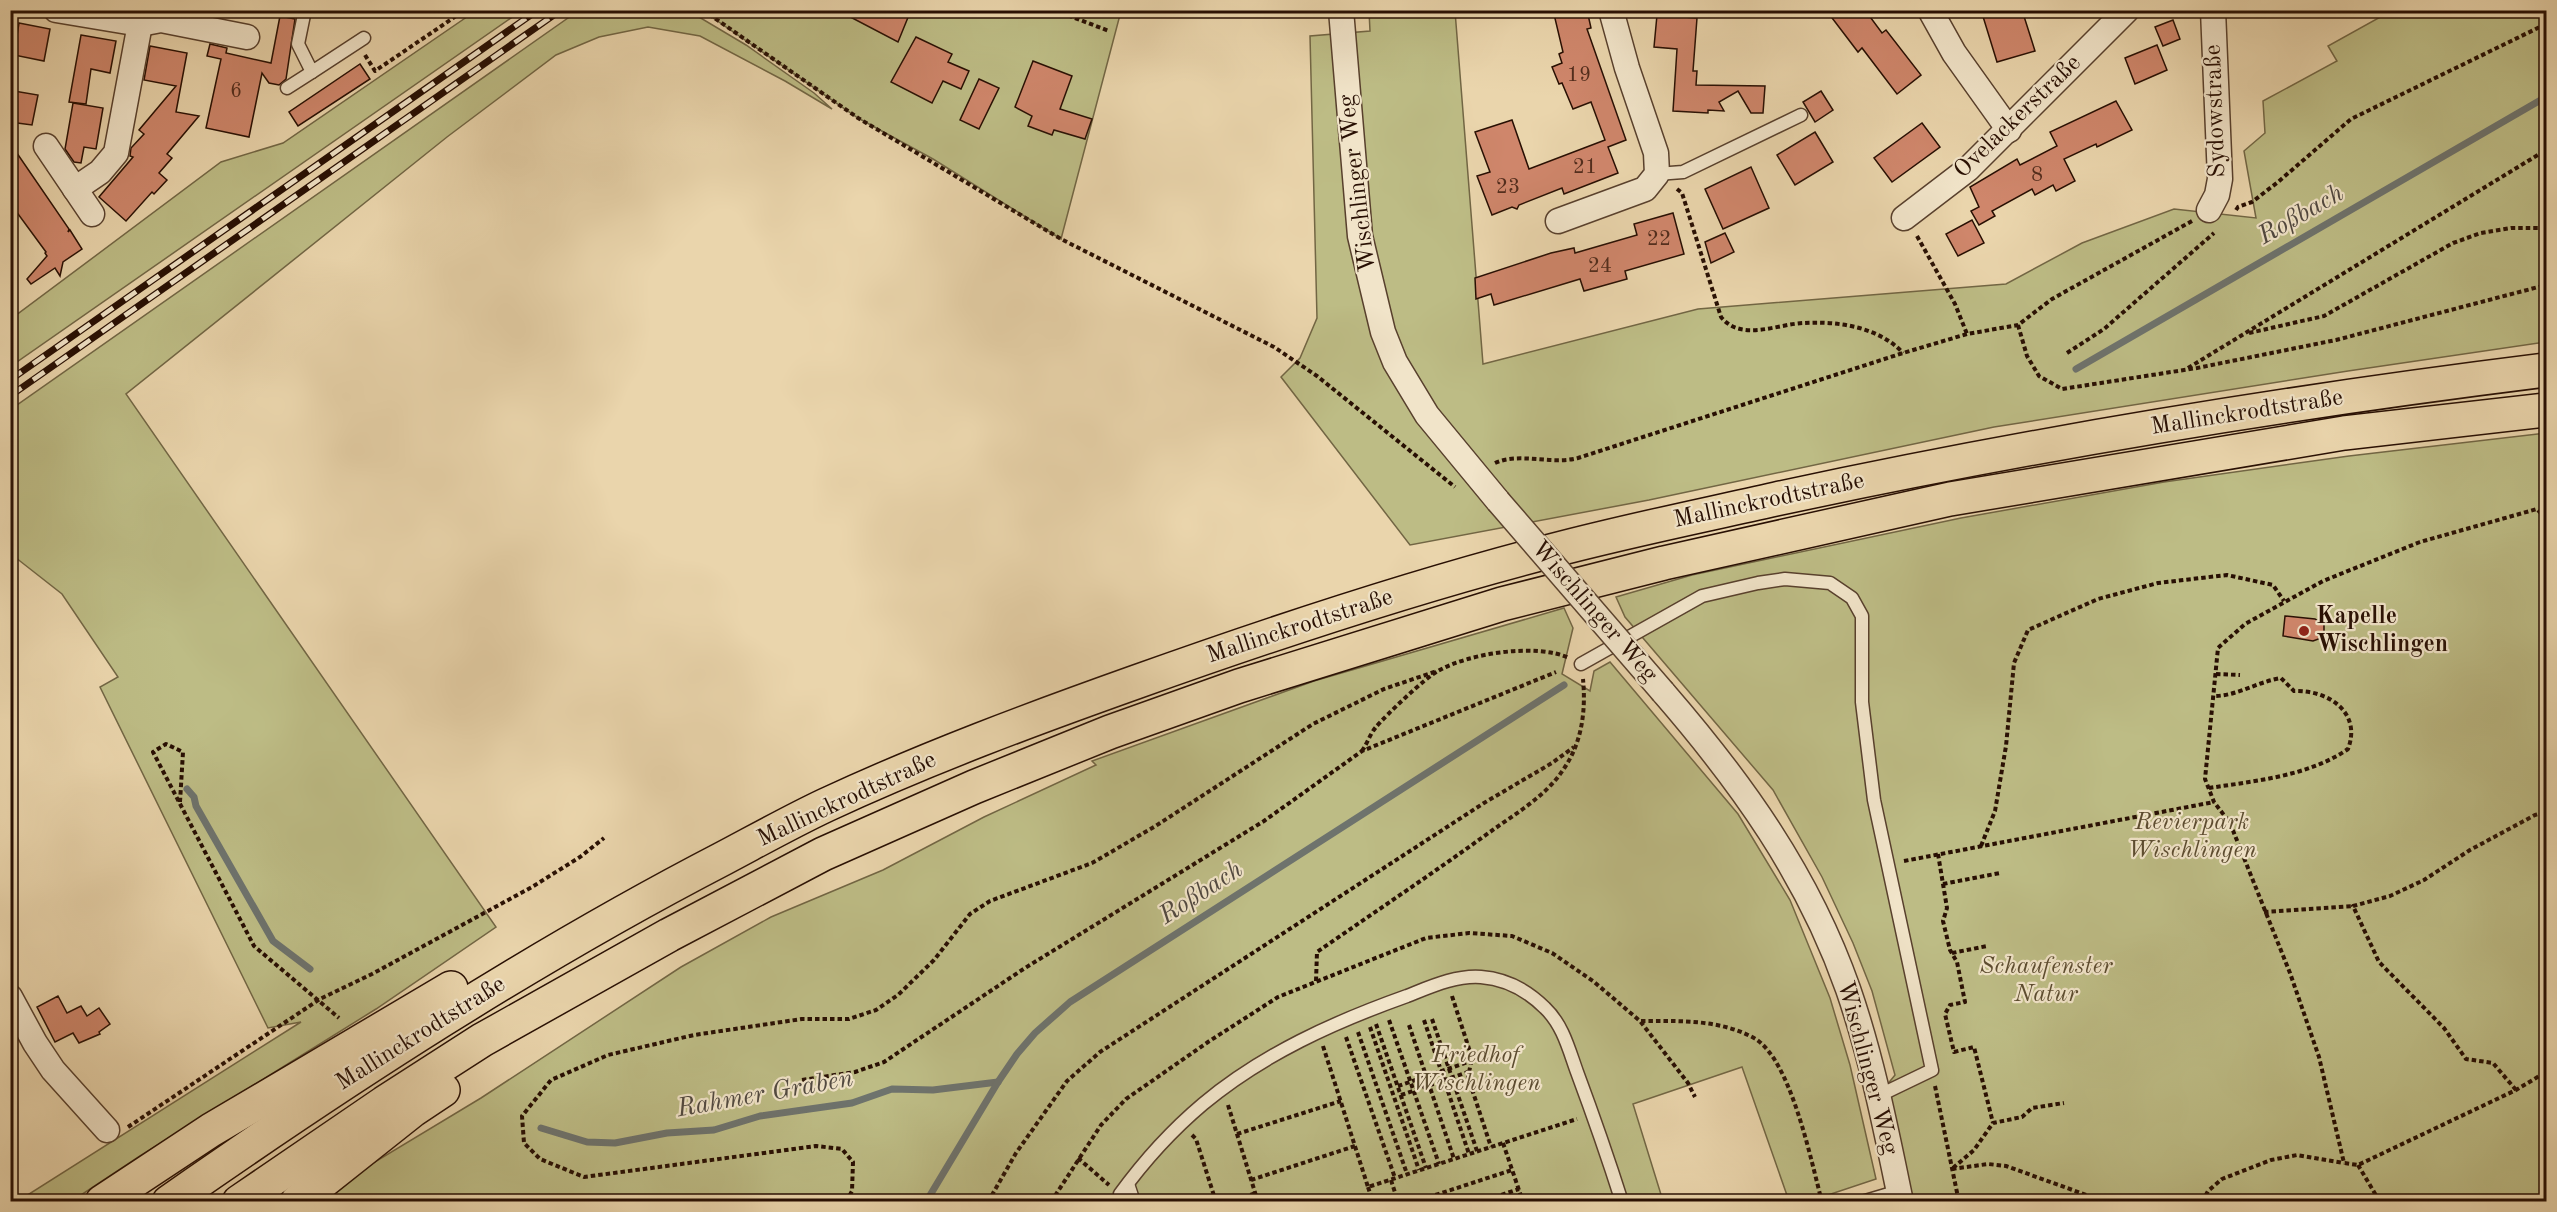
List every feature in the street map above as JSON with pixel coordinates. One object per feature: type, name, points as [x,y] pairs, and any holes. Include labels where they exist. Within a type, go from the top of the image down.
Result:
[{"type":"highway","name":"Mallinckrodtstraße","points":[[169,1202],[289,1118],[445,1017],[637,903],[825,805],[1023,723],[1324,617],[1492,567],[1620,533],[1927,467],[2086,437],[2416,386],[2547,370]]},
{"type":"highway","name":"Mallinckrodtstraße","points":[[239,1202],[384,1102],[482,1040],[669,935],[824,854],[974,787],[1110,732],[1250,682],[1502,604],[1664,563],[1950,499],[2344,433],[2547,410]]},
{"type":"highway","points":[[102,1202],[211,1130],[559,926],[637,903]]},
{"type":"highway","points":[[297,1202],[413,1110],[669,935]]},
{"type":"street","points":[[56,10],[140,24],[161,20],[247,37]]},
{"type":"street","name":"Wischlinger Weg","points":[[1341,10],[1360,236],[1383,332],[1400,371],[1426,415],[1663,692],[1755,806],[1796,873],[1839,965],[1862,1032],[1900,1196]]},
{"type":"street","points":[[1558,221],[1644,189],[1657,174],[1656,153],[1627,68],[1611,10]]},
{"type":"street","points":[[1930,10],[1954,53],[2009,130]]},
{"type":"street","name":"Ovelackerstraße","points":[[1904,218],[1968,169],[2127,10]]},
{"type":"street","name":"Sydowstraße","points":[[2213,10],[2220,179],[2215,218]]},
{"type":"street","points":[[75,189],[100,172],[116,153],[140,24]]},
{"type":"street","points":[[46,146],[92,214]]},
{"type":"street","points":[[10,997],[35,1043],[53,1070],[107,1130]]},
{"type":"lane","points":[[305,10],[298,44],[312,72]]},
{"type":"lane","points":[[287,88],[364,38]]},
{"type":"lane","points":[[1657,174],[1683,172],[1801,116]]},
{"type":"lane","points":[[1581,664],[1702,596],[1785,579],[1830,583],[1852,598],[1862,616],[1862,702],[1875,800],[1932,1070],[1878,1096]]},
{"type":"lane","points":[[1120,1194],[1151,1154],[1182,1124],[1255,1065],[1318,1032],[1383,1004],[1448,982],[1479,977],[1507,982],[1522,989],[1546,1009],[1562,1031],[1622,1202]]},
{"type":"lane","points":[[1128,1184],[1134,1202]]},
{"type":"lane","points":[[1862,1202],[1900,1196]]},
{"type":"path","points":[[375,71],[465,10]]},
{"type":"path","points":[[703,10],[858,118],[1061,239],[1274,347],[1317,376],[1455,487],[1466,487]]},
{"type":"path","points":[[1054,10],[1109,31]]},
{"type":"path","points":[[2234,213],[2238,207],[2252,202],[2278,182],[2351,119],[2547,24]]},
{"type":"path","points":[[2185,370],[2547,150]]},
{"type":"path","points":[[1657,174],[1682,193],[1721,317],[1726,324],[1742,331],[1805,323],[1840,325],[1880,334],[1894,343],[1903,353]]},
{"type":"path","points":[[1904,218],[1945,284],[1967,334]]},
{"type":"path","points":[[1489,467],[1505,459],[1555,462],[1578,458],[1903,353],[1967,334],[2018,325],[2052,298],[2180,229],[2215,218]]},
{"type":"path","points":[[2067,353],[2104,329],[2153,284],[2215,218]]},
{"type":"path","points":[[2245,334],[2324,316],[2453,243],[2481,233],[2511,228],[2547,228]]},
{"type":"path","points":[[2018,325],[2027,356],[2039,376],[2062,389],[2185,370],[2336,340],[2547,285]]},
{"type":"path","points":[[2344,1162],[2319,1057],[2290,973],[2230,824],[2214,802],[2205,779],[2218,648],[2245,624],[2284,601],[2323,581],[2420,542],[2537,509],[2547,519]]},
{"type":"path","points":[[1981,846],[1995,811],[2005,757],[2014,663],[2028,630],[2098,599],[2158,583],[2227,576],[2272,585],[2284,601]]},
{"type":"path","points":[[846,1202],[852,1191],[853,1162],[842,1149],[816,1146],[584,1177],[540,1159],[524,1143],[522,1116],[551,1080],[608,1055],[694,1035],[802,1019],[849,1019],[876,1011],[898,995],[934,960],[970,915],[990,901],[1092,863],[1154,827],[1313,724],[1384,689],[1474,658],[1504,651],[1559,654]]},
{"type":"path","points":[[1362,751],[1375,728],[1437,671]]},
{"type":"path","points":[[802,1080],[855,1072],[884,1062],[1025,968],[1264,821],[1362,751],[1556,672]]},
{"type":"path","points":[[2216,674],[2240,675]]},
{"type":"path","points":[[2209,788],[2248,782],[2314,766],[2348,749],[2353,737],[2350,720],[2340,706],[2324,696],[2307,691],[2294,692],[2281,678],[2262,681],[2250,688],[2214,696]]},
{"type":"path","points":[[1316,981],[1317,952],[1532,801],[1562,772],[1583,723],[1584,695]]},
{"type":"path","points":[[180,802],[183,752],[166,744],[153,752],[254,946],[320,999],[339,1018]]},
{"type":"path","points":[[988,1202],[1016,1153],[1068,1081],[1100,1052],[1474,809],[1552,763],[1574,747]]},
{"type":"path","points":[[1888,863],[2214,802]]},
{"type":"path","points":[[2264,912],[2353,906],[2390,896],[2535,815],[2547,812]]},
{"type":"path","points":[[107,1130],[120,1131],[320,999],[372,974],[513,897],[580,857],[604,838]]},
{"type":"path","points":[[1938,854],[1947,908],[1943,921],[1952,953],[1957,962],[1965,1002],[1950,1005],[1946,1014],[1954,1052],[1974,1047],[1993,1123]]},
{"type":"path","points":[[1943,884],[2000,873]]},
{"type":"path","points":[[2353,906],[2379,962],[2444,1028],[2466,1059],[2493,1063],[2516,1090]]},
{"type":"path","points":[[1952,953],[1987,946]]},
{"type":"path","points":[[1448,982],[1472,1061],[1468,1077],[1491,1147]]},
{"type":"path","points":[[1383,1004],[1439,1164]]},
{"type":"path","points":[[1363,1013],[1398,1086],[1426,1168]]},
{"type":"path","points":[[1363,1013],[1419,1170]]},
{"type":"path","points":[[1363,1013],[1407,1174]]},
{"type":"path","points":[[1432,1019],[1477,1151]]},
{"type":"path","points":[[1424,1020],[1469,1154]]},
{"type":"path","points":[[1695,1097],[1688,1083],[1640,1021],[1712,1024],[1746,1035],[1765,1047],[1785,1082],[1796,1109],[1822,1202]]},
{"type":"path","points":[[1341,1022],[1393,1179],[1398,1202]]},
{"type":"path","points":[[1409,1026],[1454,1159]]},
{"type":"path","points":[[1318,1032],[1373,1200],[1362,1202]]},
{"type":"path","points":[[1398,1086],[1472,1061]]},
{"type":"path","points":[[1932,1070],[1959,1202]]},
{"type":"path","points":[[1401,1095],[1469,1072]]},
{"type":"path","points":[[2202,1202],[2208,1191],[2222,1179],[2271,1160],[2297,1155],[2358,1165],[2516,1090],[2547,1072]]},
{"type":"path","points":[[1223,1089],[1258,1202]]},
{"type":"path","points":[[1237,1134],[1341,1101]]},
{"type":"path","points":[[1952,1169],[1974,1150],[1993,1123],[2022,1117],[2032,1108],[2064,1102]]},
{"type":"path","points":[[1368,1187],[1592,1114]]},
{"type":"path","points":[[1182,1124],[1196,1139],[1216,1202]]},
{"type":"path","points":[[1503,1143],[1523,1202]]},
{"type":"path","points":[[1251,1180],[1355,1146]]},
{"type":"path","points":[[1051,1202],[1078,1158],[1120,1194]]},
{"type":"path","points":[[1952,1169],[1988,1164],[2006,1166],[2092,1197],[2134,1202]]},
{"type":"path","points":[[2358,1165],[2380,1202]]},
{"type":"path","points":[[1414,1202],[1512,1170]]},
{"type":"path","points":[[1480,1202],[1519,1189]]},
{"type":"path","points":[[1229,1202],[1256,1193]]},
{"type":"green space","points":[[477,10],[521,11],[11,366],[11,319],[221,162],[283,143]]},
{"type":"green space","points":[[578,11],[689,11],[746,45],[814,93],[832,109],[700,36],[648,27],[599,37],[556,55],[447,137],[126,394],[496,927],[376,1009],[72,1201],[18,1201],[301,1022],[268,1028],[100,687],[118,677],[62,594],[11,554],[10,410]]},
{"type":"green space","points":[[703,11],[1121,11],[1061,239],[933,159],[858,118]]},
{"type":"green space","points":[[1369,11],[1455,11],[1483,364],[1698,309],[2006,284],[2082,243],[2174,209],[2256,218],[2244,151],[2265,133],[2263,101],[2337,61],[2328,46],[2391,11],[2546,11],[2546,342],[1994,427],[1649,500],[1410,545],[1281,377],[1300,358],[1317,318],[1310,36],[1370,31]]},
{"type":"green space","name":"Revierpark Wischlingen","points":[[2546,433],[2546,1201],[1901,1201],[1878,1096],[1895,1075],[1872,991],[1853,943],[1822,877],[1773,790],[1625,617],[1616,597],[1692,575],[1961,518],[2164,482],[2349,456]]},
{"type":"green space","name":"Friedhof Wischlingen","points":[[1564,608],[1573,628],[1562,674],[1590,691],[1594,671],[1610,662],[1738,814],[1790,900],[1830,998],[1850,1065],[1876,1179],[1810,1201],[1789,1201],[1742,1067],[1633,1104],[1663,1201],[321,1202],[373,1163],[481,1098],[681,967],[771,917],[883,870],[984,817],[1096,765],[1092,761],[1314,681]]},
{"type":"building","points":[[837,10],[911,10],[898,42]]},
{"type":"building","points":[[1553,10],[1587,10],[1591,28],[1587,29],[1626,140],[1608,147],[1618,173],[1564,194],[1562,188],[1519,205],[1517,209],[1512,207],[1492,215],[1477,176],[1490,172],[1475,132],[1512,120],[1529,169],[1605,140],[1591,102],[1573,109],[1552,67],[1562,63],[1559,54],[1563,52]]},
{"type":"building","points":[[1826,10],[1865,10],[1882,33],[1886,30],[1921,75],[1897,94],[1862,48],[1858,52]]},
{"type":"building","points":[[1981,10],[2022,10],[2035,51],[1997,62]]},
{"type":"building","points":[[1657,15],[1697,18],[1693,71],[1697,71],[1696,85],[1765,86],[1763,113],[1751,113],[1738,91],[1719,102],[1724,111],[1708,110],[1708,113],[1673,111],[1677,49],[1654,47]]},
{"type":"building","points":[[280,16],[295,19],[286,79],[279,85],[269,83],[262,73],[249,137],[206,128],[221,59],[207,56],[210,44],[227,48],[226,53],[271,63]]},
{"type":"building","points":[[2173,20],[2180,39],[2163,46],[2155,27]]},
{"type":"building","points":[[19,23],[50,29],[44,61],[14,55]]},
{"type":"building","points":[[81,35],[116,41],[110,73],[91,69],[86,104],[69,102]]},
{"type":"building","points":[[916,37],[952,54],[948,62],[969,71],[961,89],[943,81],[932,103],[891,82]]},
{"type":"building","points":[[2157,45],[2167,70],[2135,84],[2125,58]]},
{"type":"building","points":[[150,46],[187,53],[176,112],[199,116],[167,154],[172,158],[159,173],[167,180],[154,194],[152,192],[126,221],[99,197],[133,157],[130,156],[131,148],[144,134],[139,130],[176,86],[144,80]]},
{"type":"building","points":[[1033,61],[1072,76],[1060,109],[1092,119],[1085,139],[1054,130],[1052,135],[1028,126],[1032,116],[1015,107]]},
{"type":"building","points":[[360,64],[370,79],[298,126],[289,112]]},
{"type":"building","points":[[979,79],[999,88],[979,129],[960,120]]},
{"type":"building","points":[[14,91],[38,95],[32,125],[10,122]]},
{"type":"building","points":[[1821,91],[1833,110],[1815,122],[1803,102]]},
{"type":"building","points":[[2116,101],[2132,130],[2097,147],[2096,144],[2064,159],[2075,181],[2056,191],[2053,185],[2035,195],[2032,189],[1992,211],[1995,216],[1979,225],[1971,211],[1979,207],[1970,187],[2017,159],[2020,165],[2057,146],[2050,132]]},
{"type":"building","points":[[73,103],[103,108],[96,149],[84,147],[81,163],[74,162],[65,149]]},
{"type":"building","points":[[1922,123],[1940,147],[1892,182],[1874,158]]},
{"type":"building","points":[[1815,132],[1833,162],[1795,185],[1777,155]]},
{"type":"building","points":[[10,143],[69,229],[68,232],[70,230],[82,249],[63,262],[60,276],[55,268],[31,284],[27,279],[47,256],[10,203]]},
{"type":"building","points":[[1751,167],[1769,208],[1723,229],[1705,189]]},
{"type":"building","points":[[1673,213],[1684,254],[1625,271],[1627,279],[1584,291],[1580,279],[1494,305],[1491,294],[1476,299],[1475,278],[1551,253],[1574,248],[1575,253],[1637,235],[1634,224]]},
{"type":"building","points":[[1972,220],[1984,243],[1958,256],[1946,234]]},
{"type":"building","points":[[1725,233],[1734,252],[1711,263],[1705,242]]},
{"type":"building","name":"Kapelle Wischlingen","points":[[2285,616],[2315,619],[2324,625],[2324,637],[2313,641],[2283,636]]},
{"type":"building","points":[[58,996],[67,1013],[81,1006],[87,1016],[99,1008],[110,1024],[99,1032],[100,1034],[79,1043],[73,1033],[55,1042],[37,1007]]},
{"type":"waterway","name":"Roßbach","points":[[2076,369],[2546,97]]},
{"type":"waterway","name":"Roßbach","points":[[926,1202],[1017,1054],[1035,1033],[1070,1002],[1564,685]]},
{"type":"waterway","name":"Rahmer Graben","points":[[187,789],[194,797],[196,806],[273,941],[310,969]]},
{"type":"waterway","name":"Rahmer Graben","points":[[541,1128],[587,1142],[615,1143],[667,1133],[714,1130],[760,1116],[852,1103],[892,1089],[933,1090],[998,1082]]},
{"type":"railway","points":[[10,380],[538,10]]},
{"type":"railway","points":[[10,396],[561,10]]},
{"type":"place","name":"Kapelle Wischlingen","points":[[2304,631]]},
{"type":"park label","name":"Schaufenster Natur","points":[[2046,981]]}]
